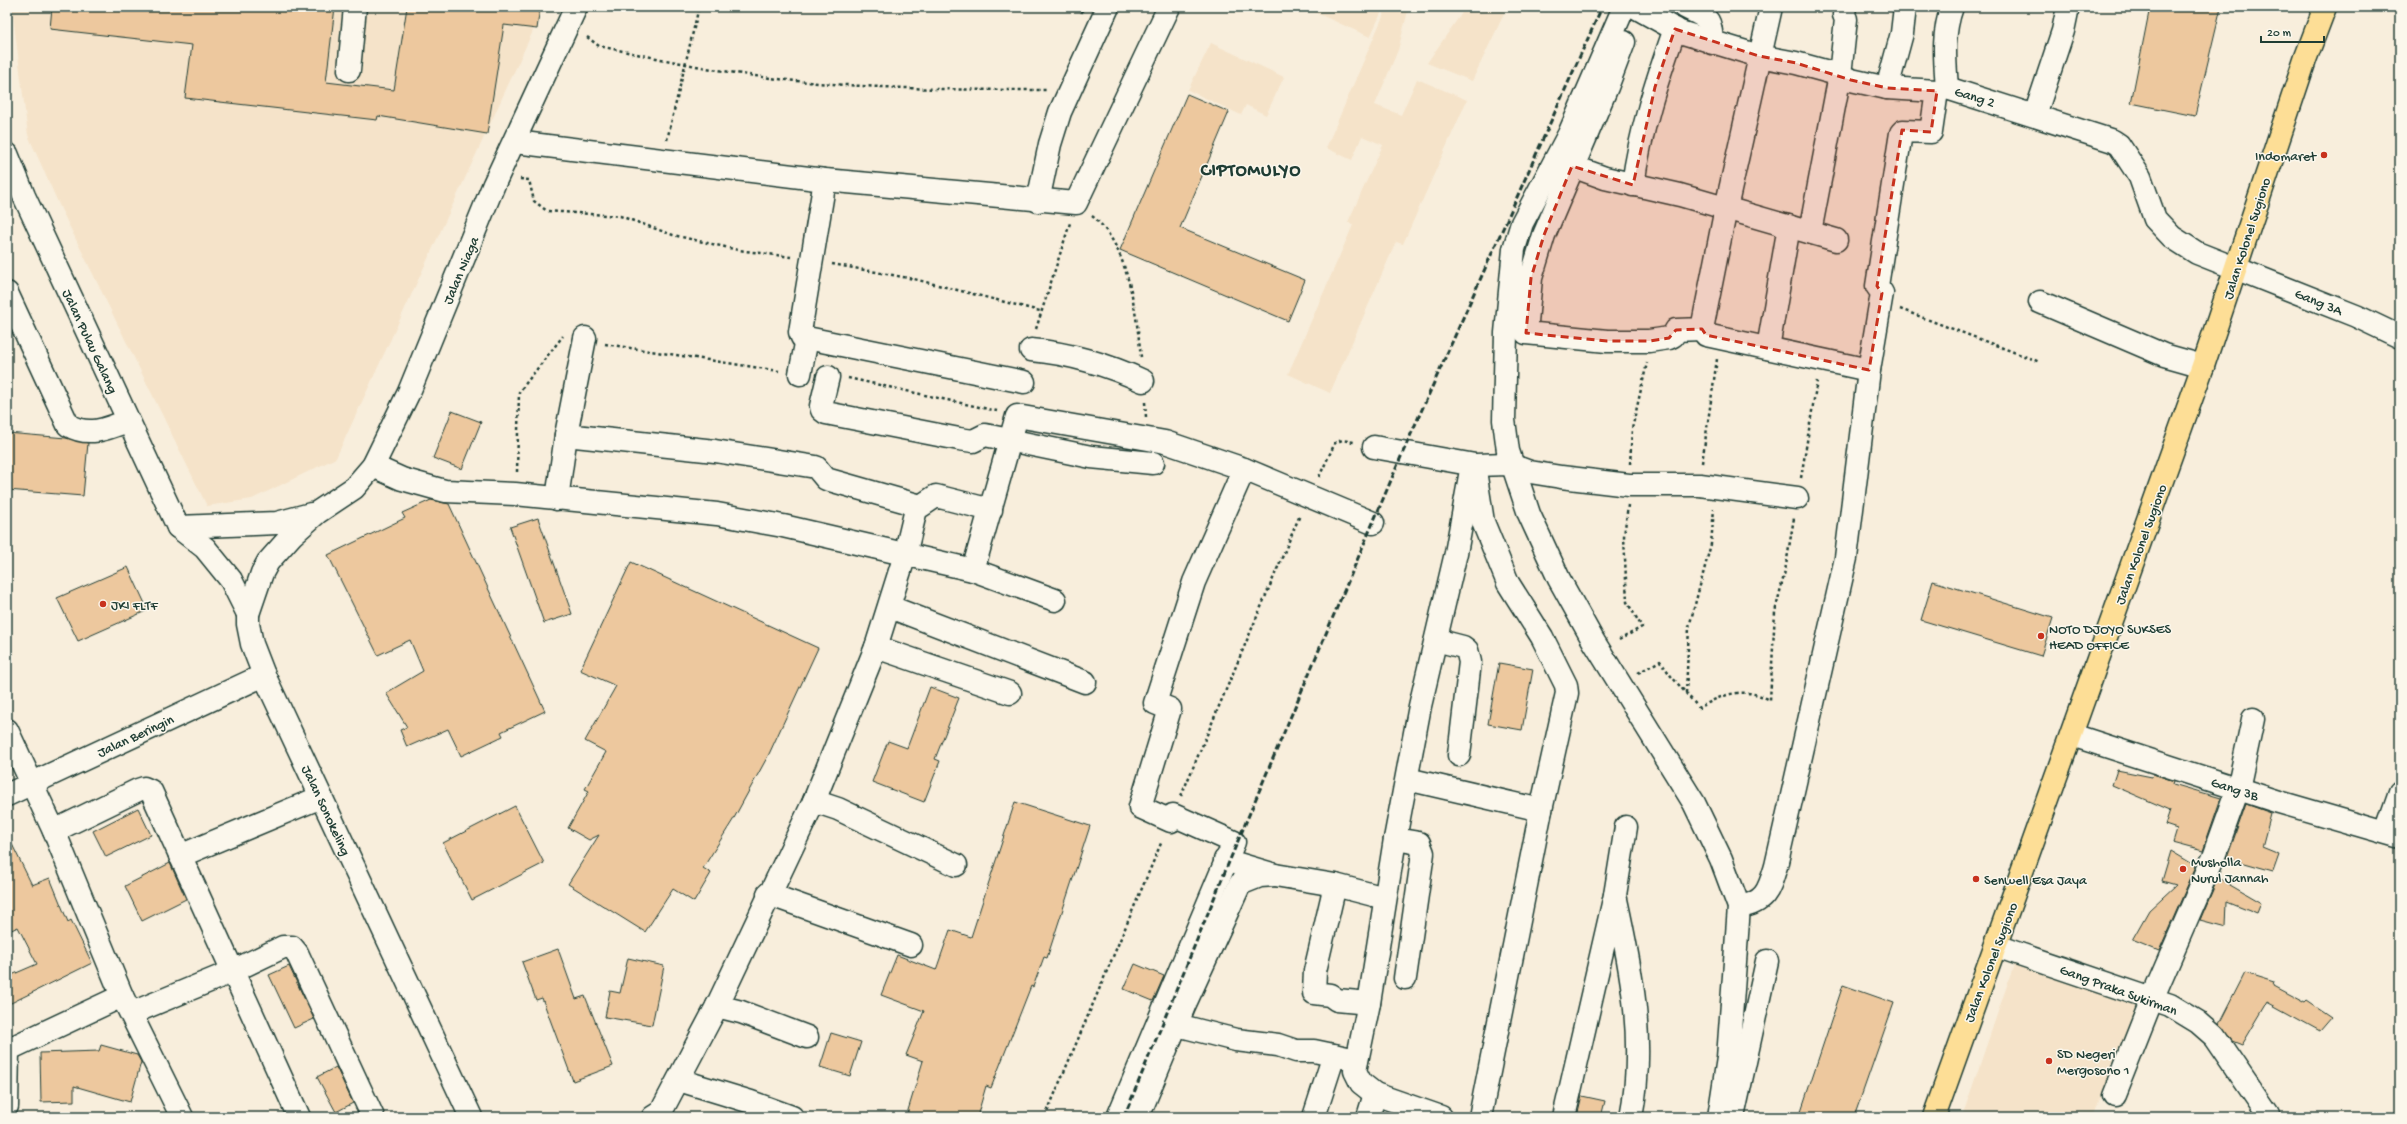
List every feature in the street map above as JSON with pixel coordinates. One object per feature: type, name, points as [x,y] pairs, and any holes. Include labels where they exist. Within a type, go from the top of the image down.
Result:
[{"type":"highway","name":"Jalan Kolonel Sugiono","points":[[2314,7],[2314,36]]},
{"type":"highway","name":"Jalan Kolonel Sugiono","points":[[1934,1117],[1966,1024],[1996,946],[2072,735],[2203,366],[2325,7]]},
{"type":"street","points":[[348,70],[355,7]]},
{"type":"street","points":[[1038,201],[1050,144],[1071,86],[1108,7]]},
{"type":"street","points":[[515,142],[825,180],[1076,204],[1169,7]]},
{"type":"street","points":[[1633,7],[1607,87],[1572,166],[1544,235],[1531,278],[1526,333],[1607,341],[1649,341],[1669,338],[1676,330],[1702,329]]},
{"type":"street","points":[[1633,7],[1522,223],[1514,249],[1506,333],[1504,420],[1508,451],[1529,514],[1559,579],[1594,642],[1694,803],[1721,859],[1739,907],[1728,1058],[1719,1117]]},
{"type":"street","name":"Gang 2","points":[[1633,7],[1676,29],[1712,43],[1759,56],[1796,63],[1840,75],[1851,80],[1887,88],[1942,89],[2036,116],[2119,145],[2140,177],[2155,219],[2168,233],[2197,253],[2237,269]]},
{"type":"street","points":[[1685,7],[1708,19],[1712,24],[1712,43]]},
{"type":"street","points":[[1771,7],[1726,208],[1702,329],[1706,335],[1869,370]]},
{"type":"street","points":[[1810,232],[1840,75],[1846,19],[1844,14],[1845,7]]},
{"type":"street","points":[[1887,88],[1902,33],[1906,7]]},
{"type":"street","points":[[1739,907],[1753,905],[1762,899],[1771,883],[1776,866],[1846,558],[1869,370],[1881,303],[1882,293],[1877,286],[1901,133],[1903,131],[1931,132],[1942,89],[1946,23],[1952,7]]},
{"type":"street","points":[[2036,116],[2063,31],[2068,7]]},
{"type":"street","name":"Jalan Niaga","points":[[318,512],[354,488],[373,466],[409,392],[494,184],[515,142],[574,12]]},
{"type":"street","points":[[1632,184],[1637,155],[1654,87],[1676,29]]},
{"type":"street","name":"Jalan Pulau Galang","points":[[7,154],[24,196],[127,421],[178,527],[205,548],[232,580],[248,614]]},
{"type":"street","points":[[1572,166],[1605,178],[1726,208],[1836,240]]},
{"type":"street","points":[[825,180],[800,332],[802,337],[1024,382]]},
{"type":"street","points":[[1768,348],[1789,226]]},
{"type":"street","name":"Gang 3A","points":[[2237,269],[2356,316],[2400,337]]},
{"type":"street","points":[[7,293],[68,425],[77,431],[91,432],[127,421]]},
{"type":"street","points":[[2040,302],[2164,355],[2203,366]]},
{"type":"street","points":[[557,499],[566,435],[585,338]]},
{"type":"street","points":[[800,374],[807,339]]},
{"type":"street","points":[[1031,350],[1052,352],[1098,364],[1125,372],[1143,381]]},
{"type":"street","points":[[828,377],[821,406],[822,410],[826,413],[973,441],[985,434],[1091,457],[1153,463]]},
{"type":"street","points":[[973,570],[1017,416],[1148,438],[1244,469],[1373,523]]},
{"type":"street","points":[[566,435],[716,451],[816,467],[826,479],[921,506],[936,496],[991,510]]},
{"type":"street","points":[[1374,447],[1473,465],[1513,465],[1530,472],[1629,485],[1708,486],[1797,498]]},
{"type":"street","points":[[1441,1117],[1375,1094],[1367,1089],[1358,1078],[1355,1071],[1369,1003],[1395,839],[1436,640],[1456,553],[1473,465]]},
{"type":"street","points":[[1473,465],[1483,522],[1508,583],[1542,637],[1566,685],[1567,693],[1541,810],[1480,1117]]},
{"type":"street","points":[[373,466],[402,479],[445,491],[515,494],[717,514],[783,526],[905,556],[973,570],[1055,600]]},
{"type":"street","points":[[1118,1117],[1225,860],[1234,842],[1140,807],[1170,709],[1155,703],[1194,582],[1244,469]]},
{"type":"street","points":[[660,1115],[717,1006],[768,894],[814,801],[876,647],[890,607],[905,556],[917,505]]},
{"type":"street","points":[[178,527],[277,523],[296,520],[318,512]]},
{"type":"street","name":"Jalan Sonokeling","points":[[318,512],[292,535],[268,562],[248,614],[252,644],[264,675],[471,1117]]},
{"type":"street","points":[[890,607],[1084,682]]},
{"type":"street","points":[[1436,640],[1463,647],[1469,655],[1470,662],[1459,755]]},
{"type":"street","points":[[876,647],[1010,693]]},
{"type":"street","name":"Jalan Beringin","points":[[7,795],[264,675]]},
{"type":"street","points":[[2114,1095],[2152,999],[2214,856],[2238,789],[2253,719]]},
{"type":"street","points":[[7,730],[54,831],[127,1005],[182,1117]]},
{"type":"street","name":"Gang 3B","points":[[2072,735],[2238,789],[2393,834]]},
{"type":"street","points":[[1407,779],[1541,810]]},
{"type":"street","points":[[54,831],[144,788],[151,791],[299,1117]]},
{"type":"street","points":[[2393,834],[2400,792]]},
{"type":"street","points":[[180,856],[321,797]]},
{"type":"street","points":[[814,801],[838,809],[956,865]]},
{"type":"street","points":[[1564,1117],[1615,895],[1626,827]]},
{"type":"street","points":[[1395,839],[1419,843],[1423,853],[1405,978]]},
{"type":"street","points":[[1225,860],[1275,875],[1335,885],[1385,898]]},
{"type":"street","points":[[1138,1117],[1240,884],[1260,876],[1275,875]]},
{"type":"street","points":[[1335,885],[1315,971],[1314,993],[1330,996],[1337,1000],[1369,1003]]},
{"type":"street","points":[[768,894],[911,945]]},
{"type":"street","points":[[1615,895],[1632,977],[1638,1041],[1631,1117]]},
{"type":"street","name":"Gang Praka Sukirman","points":[[1996,946],[2170,1005],[2198,1022],[2214,1036],[2268,1115]]},
{"type":"street","points":[[7,1106],[7,1050],[127,1005],[232,972],[283,947],[292,947],[297,953],[374,1117]]},
{"type":"street","points":[[1733,1117],[1767,961]]},
{"type":"street","points":[[717,1006],[741,1012],[807,1037]]},
{"type":"street","points":[[1177,1025],[1236,1040],[1278,1045],[1296,1051],[1314,1051],[1358,1060]]},
{"type":"street","points":[[1314,1117],[1334,1055]]},
{"type":"street","points":[[679,1080],[751,1102],[792,1117]]},
{"type":"street","points":[[1368,1117],[1375,1094]]},
{"type":"path","points":[[662,160],[699,7]]},
{"type":"path","points":[[574,12],[590,41],[599,46],[685,64],[788,80],[859,85],[1032,90],[1059,90],[1071,86]]},
{"type":"path","points":[[494,184],[524,179],[529,180],[534,201],[547,211],[620,216],[680,237],[738,250],[914,279],[1040,311]]},
{"type":"path","points":[[1031,350],[1040,311],[1076,204],[1102,224],[1110,236],[1122,265],[1135,309],[1148,438]]},
{"type":"path","points":[[1881,303],[2040,362]]},
{"type":"path","points":[[515,494],[519,392],[566,332],[584,333],[588,342],[800,374]]},
{"type":"path","points":[[1686,693],[1690,627],[1711,544],[1708,486],[1721,338]]},
{"type":"path","points":[[828,377],[853,378],[1017,416]]},
{"type":"path","points":[[1621,684],[1660,661],[1699,708],[1715,699],[1739,691],[1762,696],[1770,700],[1775,612],[1785,571],[1797,498],[1806,456],[1817,380]]},
{"type":"path","points":[[1045,1117],[1294,528],[1336,443],[1351,441],[1374,447]]},
{"type":"highlighted area","points":[[1675,29],[1759,56],[1796,63],[1851,80],[1887,88],[1937,91],[1931,132],[1902,130],[1877,286],[1882,293],[1869,370],[1706,335],[1702,329],[1676,330],[1669,338],[1649,341],[1607,341],[1526,333],[1531,278],[1544,235],[1572,166],[1633,185],[1655,87]]},
{"type":"shaded area","points":[[12,7],[544,7],[336,458],[252,499],[207,506],[60,207],[28,135]]},
{"type":"shaded area","points":[[1303,7],[1384,7],[1370,37]]},
{"type":"shaded area","points":[[1387,7],[1409,7],[1398,50],[1375,105],[1401,115],[1417,79],[1467,100],[1403,244],[1396,242],[1330,393],[1288,374],[1353,225],[1348,222],[1383,145],[1362,136],[1352,160],[1326,148]]},
{"type":"shaded area","points":[[1466,7],[1494,7],[1505,12],[1472,81],[1427,63]]},
{"type":"shaded area","points":[[1211,43],[1284,77],[1266,115],[1246,105],[1241,115],[1188,90]]},
{"type":"shaded area","name":"SD Negeri Mergosono 1","points":[[2015,962],[2139,1005],[2093,1117],[1962,1117]]},
{"type":"building","points":[[52,7],[335,7],[326,82],[394,90],[407,7],[540,7],[537,29],[504,25],[487,134],[378,116],[377,120],[185,98],[192,45],[50,29]]},
{"type":"building","points":[[2150,7],[2221,7],[2195,116],[2131,103]]},
{"type":"building","points":[[1187,94],[1229,112],[1180,228],[1305,280],[1288,321],[1120,250]]},
{"type":"building","points":[[452,411],[481,422],[462,469],[433,458]]},
{"type":"building","points":[[7,433],[66,438],[88,443],[83,496],[7,490]]},
{"type":"building","points":[[431,500],[449,504],[545,711],[501,732],[503,736],[461,756],[448,729],[407,747],[400,730],[407,727],[386,693],[423,671],[410,640],[378,655],[328,555],[405,518],[402,513]]},
{"type":"building","points":[[538,518],[572,614],[544,623],[510,527]]},
{"type":"building","points":[[631,562],[818,648],[769,754],[733,820],[703,868],[711,873],[694,902],[673,889],[645,932],[568,884],[599,835],[589,840],[568,828],[589,791],[585,789],[606,752],[585,741],[616,686],[580,670]]},
{"type":"building","name":"JKI FLTF","points":[[128,567],[148,610],[78,641],[57,598]]},
{"type":"building","points":[[1933,581],[2053,618],[2041,656],[1921,620]]},
{"type":"building","points":[[1499,663],[1533,669],[1522,730],[1488,724]]},
{"type":"building","points":[[930,687],[959,698],[935,759],[940,761],[924,802],[872,782],[888,741],[907,748]]},
{"type":"building","points":[[2117,770],[2152,777],[2153,774],[2174,781],[2173,784],[2221,798],[2203,850],[2173,842],[2177,829],[2165,825],[2170,810],[2112,785]]},
{"type":"building","points":[[1015,802],[1090,826],[1047,958],[1044,957],[1033,987],[1031,986],[991,1088],[986,1086],[977,1117],[906,1117],[923,1061],[906,1055],[924,1011],[881,995],[897,955],[936,970],[950,930],[971,937]]},
{"type":"building","points":[[2246,804],[2271,813],[2262,847],[2279,854],[2273,871],[2227,858]]},
{"type":"building","points":[[515,806],[544,863],[472,900],[443,843]]},
{"type":"building","points":[[138,808],[151,835],[106,857],[93,831]]},
{"type":"building","points":[[7,834],[32,885],[50,878],[68,922],[71,920],[92,963],[7,1005],[7,977],[37,964],[18,927],[7,932]]},
{"type":"building","points":[[2171,851],[2196,866],[2159,951],[2132,940],[2149,910],[2176,885],[2162,881]]},
{"type":"building","points":[[170,863],[186,899],[142,921],[125,886]]},
{"type":"building","points":[[2218,878],[2261,903],[2257,913],[2227,901],[2226,927],[2200,920]]},
{"type":"building","points":[[558,949],[576,999],[585,996],[613,1066],[573,1081],[542,998],[536,1000],[522,962]]},
{"type":"building","points":[[628,958],[664,966],[652,1025],[605,1017],[610,991],[620,993]]},
{"type":"building","points":[[1135,964],[1164,976],[1153,1001],[1124,989]]},
{"type":"building","points":[[289,966],[314,1019],[294,1028],[269,975]]},
{"type":"building","points":[[2245,973],[2274,982],[2273,986],[2305,1003],[2307,1001],[2332,1018],[2320,1032],[2267,1003],[2242,1045],[2232,1041],[2219,1024]]},
{"type":"building","points":[[1843,985],[1894,1003],[1854,1117],[1799,1117]]},
{"type":"building","points":[[831,1033],[861,1042],[850,1076],[820,1067]]},
{"type":"building","points":[[101,1045],[137,1055],[141,1062],[130,1102],[74,1086],[74,1101],[41,1102],[40,1053],[99,1051]]},
{"type":"building","points":[[336,1067],[353,1103],[336,1112],[317,1077]]},
{"type":"building","points":[[1582,1096],[1605,1101],[1601,1117],[1577,1117]]},
{"type":"railway","points":[[1124,1117],[1229,862],[1403,452],[1602,7]]},
{"type":"place","name":"Indomaret","points":[[2324,155]]},
{"type":"place","name":"JKI FLTF","points":[[103,604]]},
{"type":"place","name":"NOTO DJOYO SUKSES HEAD OFFICE","points":[[2041,636]]},
{"type":"place","name":"Musholla Nurul Jannah","points":[[2183,869]]},
{"type":"place","name":"Senwell Esa Jaya","points":[[1976,879]]},
{"type":"place","name":"SD Negeri Mergosono 1","points":[[2049,1061]]},
{"type":"district","name":"CIPTOMULYO","points":[[1251,169]]}]
